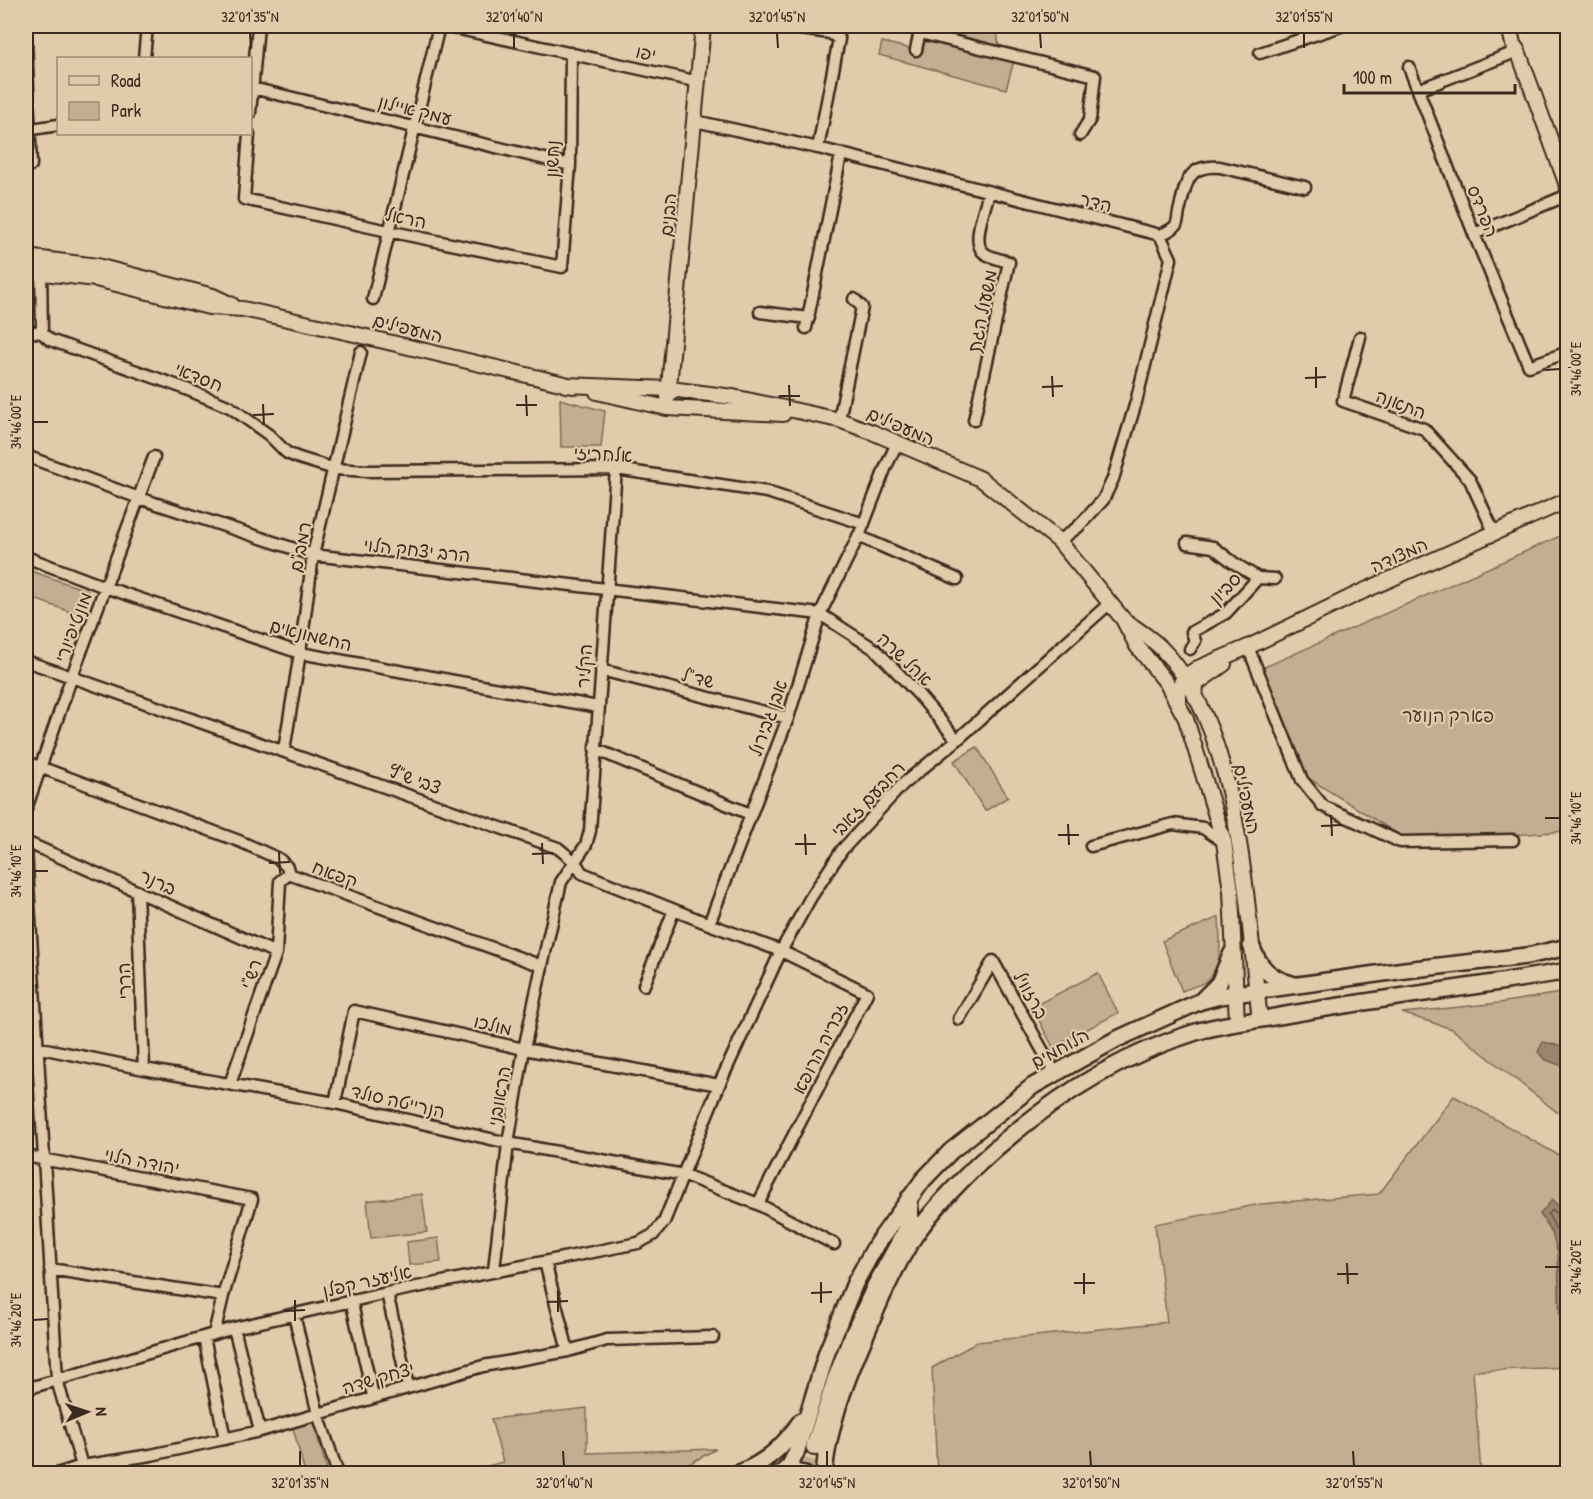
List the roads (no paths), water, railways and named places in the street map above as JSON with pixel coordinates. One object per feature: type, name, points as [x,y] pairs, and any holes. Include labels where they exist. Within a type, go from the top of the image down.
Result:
[{"type":"main road","points":[[1251,945],[1260,966],[1269,975],[1283,982],[1298,985]]},
{"type":"main road","name":"הלוחמים","points":[[781,1473],[794,1460],[827,1352],[855,1283],[876,1245],[909,1198],[951,1151],[1033,1086],[1115,1040],[1201,1001],[1298,985],[1527,956],[1568,947]]},
{"type":"main road","points":[[1201,1001],[1219,983],[1232,953]]},
{"type":"main road","points":[[824,1473],[832,1427],[855,1359],[895,1271],[910,1244],[928,1218],[983,1160],[1050,1105],[1125,1059],[1198,1031],[1568,970]]},
{"type":"main road","points":[[814,1447],[850,1341],[875,1286],[911,1221],[909,1198]]},
{"type":"main road","points":[[911,1221],[928,1218]]},
{"type":"main road","points":[[736,1473],[755,1467],[775,1453],[807,1412]]},
{"type":"main road","points":[[781,1473],[789,1471],[805,1473]]},
{"type":"street","points":[[144,57],[147,26]]},
{"type":"street","points":[[252,88],[258,26]]},
{"type":"street","points":[[373,299],[439,26]]},
{"type":"street","name":"יפו","points":[[452,26],[699,81]]},
{"type":"street","name":"הבנים","points":[[667,408],[703,26]]},
{"type":"street","points":[[779,26],[834,33],[818,148]]},
{"type":"street","points":[[1260,53],[1341,26]]},
{"type":"street","points":[[1512,26],[1518,42],[1518,51],[1568,188]]},
{"type":"street","points":[[916,50],[921,29],[1095,76],[1090,119],[1080,135]]},
{"type":"street","points":[[26,40],[31,165]]},
{"type":"street","points":[[1419,94],[1518,51]]},
{"type":"street","name":"נחשון","points":[[562,267],[570,165],[571,53]]},
{"type":"street","name":"הפרדס","points":[[1409,67],[1529,366],[1568,352]]},
{"type":"street","name":"עמק איילון","points":[[252,88],[570,165]]},
{"type":"street","name":"הדר","points":[[695,121],[818,148],[1160,235]]},
{"type":"street","points":[[28,130],[57,125]]},
{"type":"street","name":"הראל","points":[[249,135],[244,200],[562,267]]},
{"type":"street","points":[[760,312],[807,323],[841,154]]},
{"type":"street","points":[[1059,541],[1078,527],[1103,500],[1113,478],[1136,402],[1171,259],[1160,235],[1176,225],[1187,181],[1191,174],[1198,168],[1220,167],[1305,187]]},
{"type":"street","name":"משעול הגת","points":[[974,420],[1009,262],[984,254],[978,245],[978,236],[989,192]]},
{"type":"street","points":[[1475,236],[1509,219],[1568,195]]},
{"type":"street","name":"המעפילים","points":[[26,257],[41,266],[209,307],[243,309],[667,408],[821,416]]},
{"type":"street","points":[[41,266],[42,333]]},
{"type":"street","name":"המעפילים","points":[[26,272],[41,266]]},
{"type":"street","points":[[839,420],[862,307],[854,299]]},
{"type":"street","name":"חסדאי","points":[[26,331],[42,333],[50,340],[230,407],[269,435],[287,453],[335,469]]},
{"type":"street","name":"התאנה","points":[[1360,337],[1343,400],[1424,429],[1470,480],[1494,532]]},
{"type":"street","name":"רמב\"ם","points":[[284,750],[313,555],[361,352]]},
{"type":"street","name":"המעפילים","points":[[566,385],[670,389],[733,397],[839,420],[981,479],[1059,541],[1123,619],[1137,646],[1159,671],[1186,719],[1224,842],[1231,891],[1232,953],[1237,1023]]},
{"type":"street","name":"אבן גבירול","points":[[709,924],[788,718],[820,614],[864,524],[897,443]]},
{"type":"street","name":"הרב יצחק הלוי","points":[[26,456],[140,498],[313,555],[820,614]]},
{"type":"street","name":"מונטיפיורי","points":[[26,809],[72,676],[154,457]]},
{"type":"street","name":"אלחריזי","points":[[335,469],[368,471],[616,469],[767,492],[864,524]]},
{"type":"street","name":"הקליר","points":[[575,862],[586,845],[591,831],[616,469]]},
{"type":"street","name":"המצודה","points":[[1184,677],[1198,668],[1248,647],[1357,594],[1568,500]]},
{"type":"street","points":[[858,536],[957,579]]},
{"type":"street","name":"סביון","points":[[1188,543],[1213,547],[1258,578],[1226,613],[1192,632],[1194,641],[1190,649]]},
{"type":"street","name":"החשמונאים","points":[[26,557],[105,587],[300,653],[598,707]]},
{"type":"street","points":[[1258,578],[1275,579]]},
{"type":"street","name":"רחבעם זאבי","points":[[684,1175],[719,1084],[781,951],[811,897],[842,850],[903,784],[957,740],[1110,603]]},
{"type":"street","name":"אהל שרה","points":[[820,614],[876,650],[957,740]]},
{"type":"street","name":"המעפילים","points":[[1123,619],[1162,649],[1184,677],[1208,720],[1235,819],[1260,1019]]},
{"type":"street","points":[[1248,647],[1302,780],[1323,806],[1400,843],[1513,840]]},
{"type":"street","name":"המצודה","points":[[1195,697],[1196,684],[1248,647]]},
{"type":"street","name":"צבי ש\"ץ","points":[[26,660],[558,848],[575,862],[582,873],[781,951]]},
{"type":"street","name":"שד\"ל","points":[[601,670],[788,718]]},
{"type":"street","points":[[1178,703],[1178,689],[1184,677]]},
{"type":"street","points":[[595,749],[750,814]]},
{"type":"street","name":"קפאח","points":[[26,762],[239,841],[279,859],[287,867],[289,874],[542,966]]},
{"type":"street","points":[[1091,846],[1173,824],[1203,828],[1224,842]]},
{"type":"street","name":"ברנר","points":[[26,842],[276,953]]},
{"type":"street","points":[[26,850],[57,1380],[82,1466]]},
{"type":"street","name":"הראובני","points":[[494,1270],[508,1143],[524,1049],[561,882],[575,862]]},
{"type":"street","name":"רש\"י","points":[[230,1084],[276,953],[280,881],[289,874]]},
{"type":"street","name":"הררי","points":[[137,891],[144,1069]]},
{"type":"street","points":[[644,985],[674,910]]},
{"type":"street","name":"זכריה הרופא","points":[[758,1204],[867,993],[781,951]]},
{"type":"street","name":"ברזוויל","points":[[958,1019],[993,961],[1055,1073]]},
{"type":"street","name":"מולכו","points":[[334,1103],[354,1011],[524,1049],[719,1084]]},
{"type":"street","name":"הנרייטה סולד","points":[[26,1045],[334,1103],[508,1143],[684,1175],[758,1204],[834,1244]]},
{"type":"street","name":"יהודה הלוי","points":[[26,1156],[252,1199],[223,1296]]},
{"type":"street","name":"אליעזר קפלן","points":[[26,1389],[234,1328],[351,1300],[638,1243],[653,1235],[664,1222],[684,1175]]},
{"type":"street","points":[[545,1262],[567,1351]]},
{"type":"street","points":[[50,1269],[223,1296],[209,1335],[225,1439]]},
{"type":"street","points":[[387,1293],[408,1386]]},
{"type":"street","points":[[351,1300],[373,1396]]},
{"type":"street","points":[[294,1315],[318,1414],[338,1473]]},
{"type":"street","points":[[234,1328],[260,1431]]},
{"type":"street","name":"יצחק שדה","points":[[57,1473],[260,1431],[373,1396],[483,1366],[567,1351],[607,1340],[713,1337]]},
{"type":"water","points":[[1543,1042],[1567,1047],[1567,1068],[1544,1059],[1538,1052]]},
{"type":"water","points":[[1552,1200],[1567,1214],[1567,1329],[1560,1329],[1558,1253],[1552,1233],[1540,1214]]},
{"type":"tunnel","points":[[806,1474],[814,1447]]},
{"type":"park label","name":"פארק הנוער","points":[[1448,715]]}]
